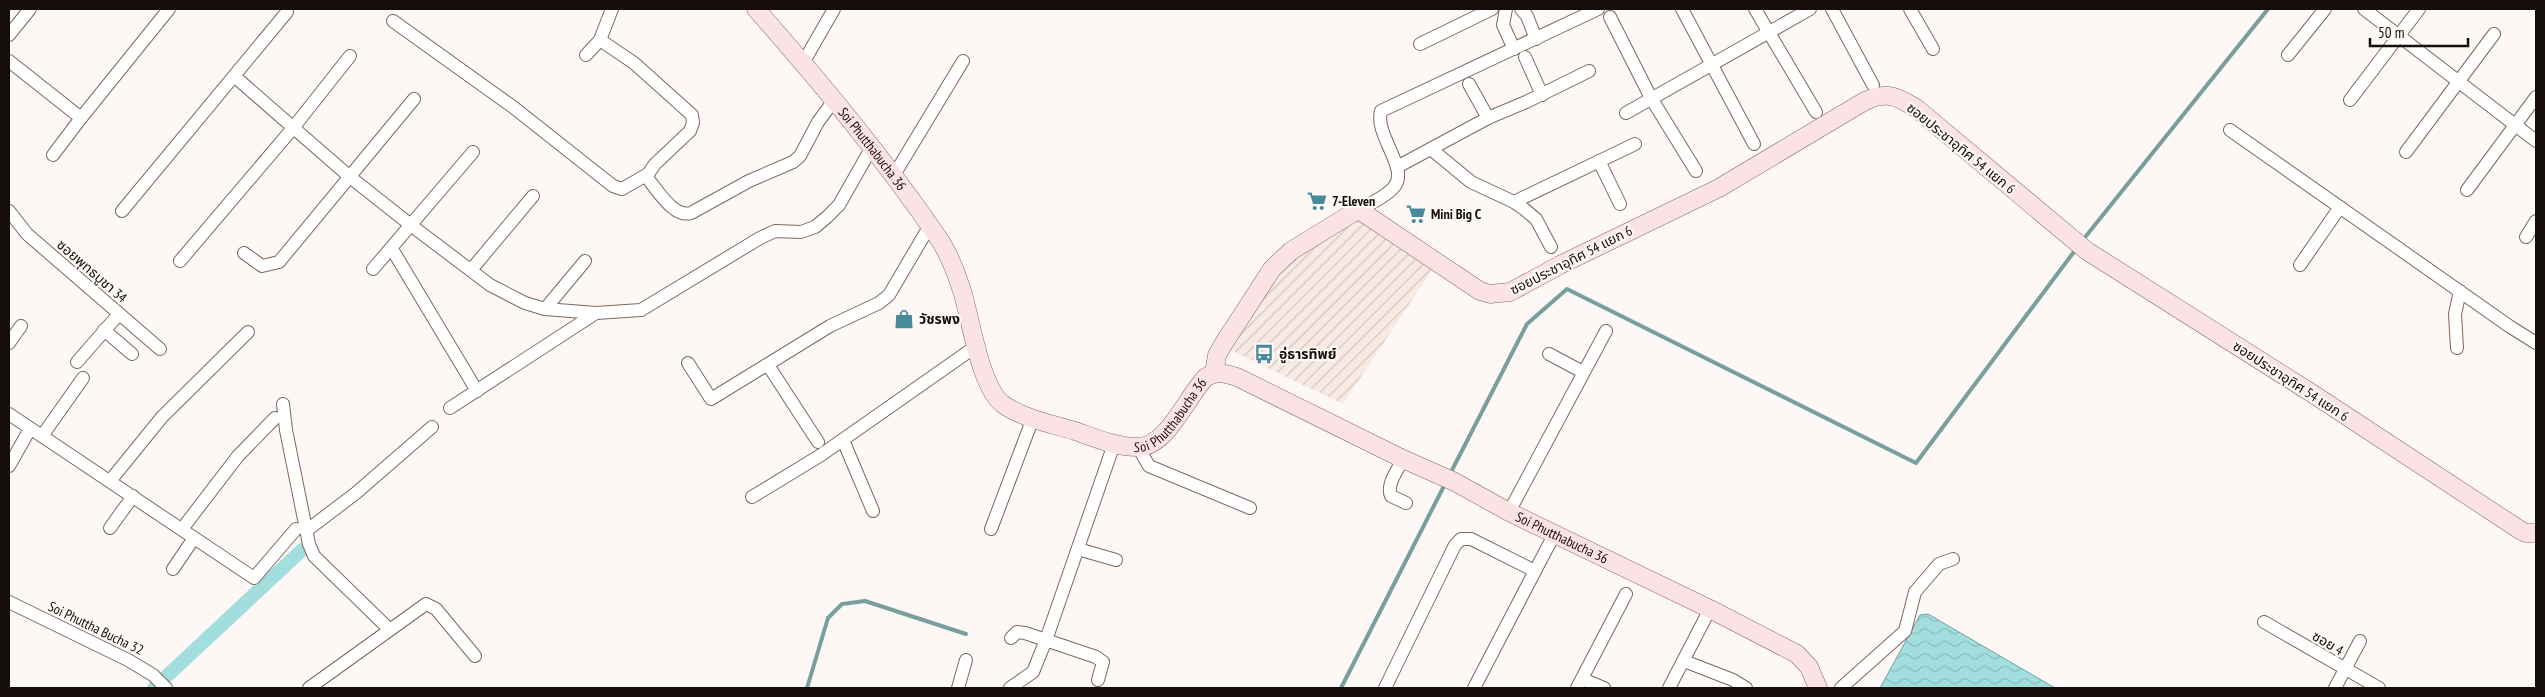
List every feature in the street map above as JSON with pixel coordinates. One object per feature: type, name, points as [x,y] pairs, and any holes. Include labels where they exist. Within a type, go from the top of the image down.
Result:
[{"type":"street","points":[[9,35],[30,9]]},
{"type":"street","points":[[53,155],[169,9]]},
{"type":"street","points":[[586,55],[600,40],[612,9]]},
{"type":"street","name":"Soi Phutthabucha 36","points":[[756,9],[834,99],[894,176],[939,239],[958,278],[976,347],[995,397],[1004,405],[1033,418],[1114,444],[1138,447],[1150,444],[1161,437],[1197,386],[1214,372],[1223,372],[1237,377],[1403,459],[1437,473],[1509,512],[1710,609],[1797,654],[1809,667],[1818,688]]},
{"type":"street","points":[[803,63],[834,9]]},
{"type":"street","points":[[1420,44],[1492,9]]},
{"type":"street","points":[[1506,9],[1502,25],[1514,49]]},
{"type":"street","points":[[1521,9],[1536,39]]},
{"type":"street","points":[[1214,372],[1221,349],[1272,269],[1298,246],[1394,188],[1399,179],[1397,167],[1380,127],[1381,111],[1598,9]]},
{"type":"street","points":[[1682,9],[1710,65],[1754,144]]},
{"type":"street","points":[[1755,9],[1816,112]]},
{"type":"street","points":[[1626,113],[1810,9]]},
{"type":"street","points":[[1832,9],[1873,85]]},
{"type":"street","points":[[1910,9],[1933,49]]},
{"type":"street","points":[[2288,55],[2325,9]]},
{"type":"street","points":[[2364,9],[2536,141]]},
{"type":"street","points":[[2350,100],[2419,9]]},
{"type":"street","points":[[122,211],[287,12]]},
{"type":"street","points":[[1610,17],[1651,98],[1696,171]]},
{"type":"street","points":[[393,20],[513,107],[613,186],[622,188],[648,174],[655,164],[690,131],[693,123],[692,115],[634,63],[600,40]]},
{"type":"street","points":[[2406,152],[2494,34]]},
{"type":"street","points":[[180,261],[293,128],[350,56]]},
{"type":"street","points":[[1525,56],[1542,95]]},
{"type":"street","points":[[894,176],[963,61]]},
{"type":"street","points":[[9,62],[81,118]]},
{"type":"street","points":[[1397,167],[1488,118],[1542,95],[1589,71]]},
{"type":"street","points":[[234,76],[350,177],[490,285],[525,303],[545,309],[596,314],[641,310],[760,238],[776,231],[801,232],[815,227],[839,204],[872,148]]},
{"type":"street","points":[[1469,84],[1488,118]]},
{"type":"street","name":"ซอยประชาอุทิศ 54 แยก 6","points":[[1359,210],[1480,291],[1490,294],[1510,292],[1576,257],[1719,188],[1865,101],[1880,94],[1892,96],[1916,108],[2071,239],[2087,250],[2313,394],[2520,530],[2526,533],[2536,533]]},
{"type":"street","points":[[2467,190],[2536,97]]},
{"type":"street","points":[[244,253],[262,266],[279,262],[414,99]]},
{"type":"street","points":[[648,174],[648,179],[674,209],[681,213],[692,213],[749,181],[793,162],[800,156],[818,122],[834,99]]},
{"type":"street","points":[[2230,130],[2536,343]]},
{"type":"street","points":[[1514,202],[1634,144]]},
{"type":"street","points":[[1432,148],[1471,182],[1514,202],[1536,219],[1551,247]]},
{"type":"street","points":[[373,269],[412,226],[473,152]]},
{"type":"street","points":[[1599,161],[1620,204]]},
{"type":"street","points":[[471,270],[533,196]]},
{"type":"street","points":[[2300,265],[2340,206]]},
{"type":"street","name":"ซอยพุทธบูชา 34","points":[[9,211],[28,234],[160,349]]},
{"type":"street","points":[[2526,237],[2536,220]]},
{"type":"street","points":[[688,363],[711,399],[830,326],[854,313],[879,303],[889,295],[930,227]]},
{"type":"street","points":[[392,249],[477,391]]},
{"type":"street","points":[[545,309],[585,262]]},
{"type":"street","points":[[2457,348],[2454,314],[2460,291]]},
{"type":"street","points":[[78,362],[119,314]]},
{"type":"street","points":[[450,408],[596,314]]},
{"type":"street","points":[[9,344],[21,326]]},
{"type":"street","points":[[104,330],[132,354]]},
{"type":"street","points":[[1509,512],[1582,372],[1606,331]]},
{"type":"street","points":[[110,481],[162,417],[248,332]]},
{"type":"street","points":[[752,497],[843,440],[976,347]]},
{"type":"street","points":[[1549,354],[1582,372]]},
{"type":"street","points":[[768,365],[818,442]]},
{"type":"street","points":[[42,436],[83,378]]},
{"type":"street","points":[[283,404],[301,530],[314,556],[389,629]]},
{"type":"street","points":[[9,414],[254,578],[301,530],[356,493],[432,427]]},
{"type":"street","points":[[182,529],[233,462],[275,418]]},
{"type":"street","points":[[991,529],[1033,418]]},
{"type":"street","points":[[9,466],[30,429]]},
{"type":"street","points":[[843,440],[873,511]]},
{"type":"street","points":[[1010,688],[1033,672],[1046,640],[1114,444]]},
{"type":"street","points":[[1138,447],[1149,466],[1250,508]]},
{"type":"street","points":[[1403,459],[1389,492],[1391,496],[1406,503]]},
{"type":"street","points":[[110,528],[133,496]]},
{"type":"street","points":[[1474,688],[1554,534]]},
{"type":"street","points":[[173,569],[194,538]]},
{"type":"street","points":[[1385,688],[1455,545],[1461,539],[1471,539],[1535,571]]},
{"type":"street","points":[[1078,549],[1116,560]]},
{"type":"street","points":[[1841,688],[1905,631],[1915,592],[1939,564],[1953,559]]},
{"type":"street","points":[[1604,688],[1580,683],[1626,594]]},
{"type":"street","name":"Soi Phuttha Bucha 32","points":[[9,602],[128,660],[153,675],[166,688]]},
{"type":"street","points":[[309,688],[421,605],[430,605],[475,656]]},
{"type":"street","points":[[1670,688],[1710,609]]},
{"type":"street","name":"ซอย 4","points":[[2264,622],[2344,670],[2379,688]]},
{"type":"street","points":[[1011,638],[1017,632],[1025,633],[1096,657],[1103,662],[1098,680]]},
{"type":"street","points":[[2334,688],[2360,641]]},
{"type":"street","points":[[958,688],[966,660]]},
{"type":"street","points":[[1684,661],[1733,680],[1746,688]]},
{"type":"shaded area","points":[[1358,218],[1434,267],[1343,404],[1226,348],[1291,261]]},
{"type":"water","points":[[1928,614],[2055,688],[1880,688],[1920,615]]},
{"type":"waterway","points":[[2082,241],[2268,9]]},
{"type":"waterway","points":[[1449,476],[1527,324],[1567,289],[1916,463],[2076,249]]},
{"type":"waterway","points":[[1341,688],[1445,484]]},
{"type":"waterway","points":[[154,688],[302,550]]},
{"type":"waterway","points":[[807,688],[828,618],[842,604],[865,601],[966,634]]},
{"type":"place","name":"7-Eleven","points":[[1317,201]]},
{"type":"place","name":"Mini Big C","points":[[1416,214]]},
{"type":"place","name":"วัชรพง","points":[[904,319]]},
{"type":"place","name":"อู่ธารทิพย์","points":[[1264,354]]}]
